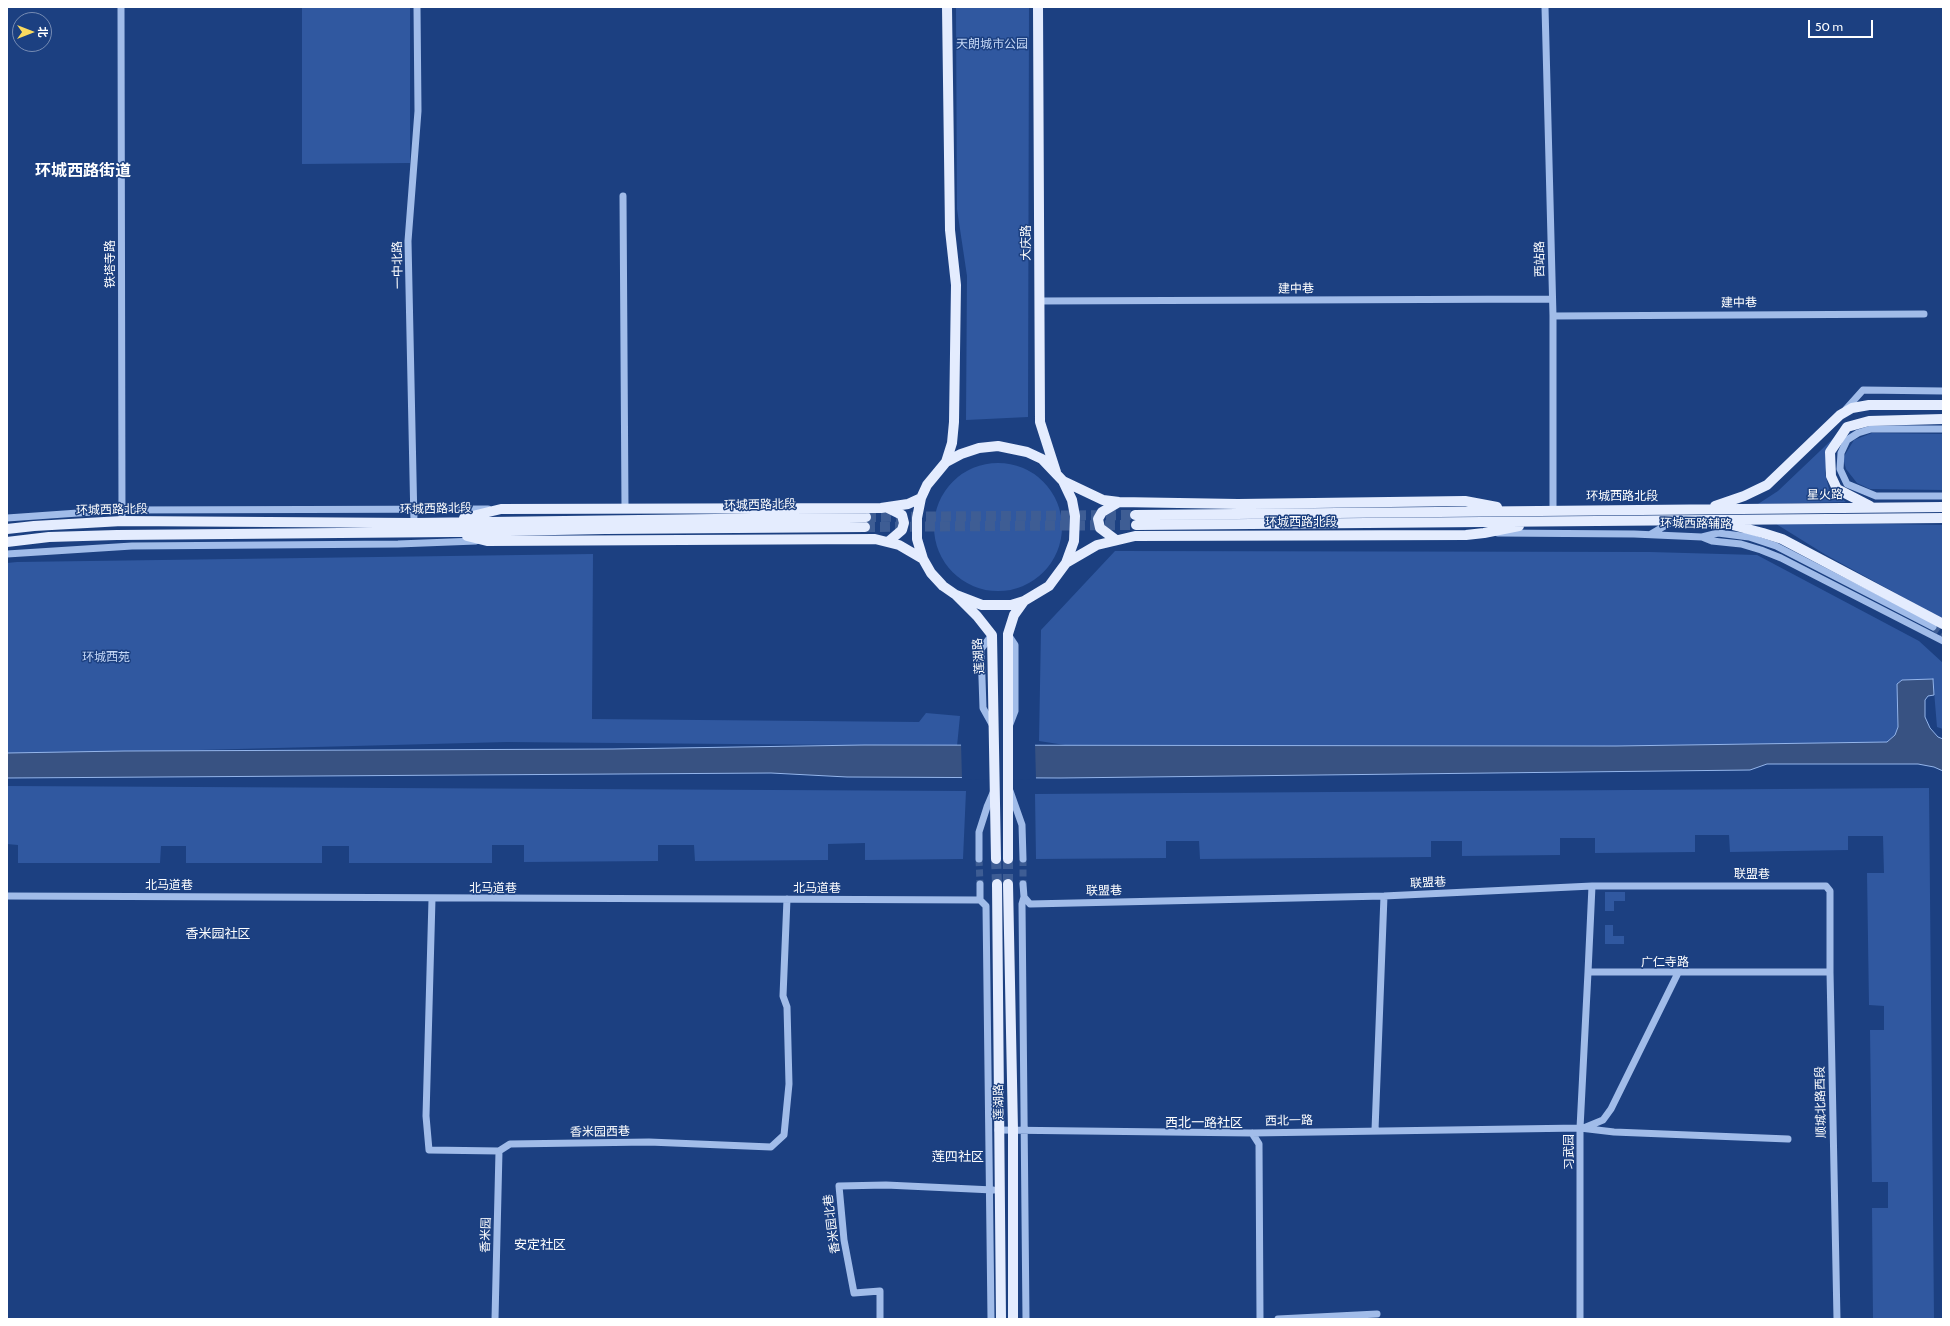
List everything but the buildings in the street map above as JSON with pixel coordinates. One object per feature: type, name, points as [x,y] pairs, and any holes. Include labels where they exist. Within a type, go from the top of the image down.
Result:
[{"type":"main road","points":[[946,462],[979,448],[998,446],[1016,449],[1042,459],[1060,478],[1072,500],[1075,516],[1074,541],[1066,563],[1049,586],[1024,601],[1011,605],[990,606],[969,601],[956,595],[939,582],[923,559],[917,539],[916,518],[921,498],[927,485],[946,462],[952,443],[954,422],[956,285],[950,230],[947,7]]},
{"type":"main road","name":"大庆路","points":[[1038,7],[1040,422],[1060,478]]},
{"type":"main road","points":[[1708,514],[1767,485],[1840,415],[1852,408],[1869,405],[1943,405]]},
{"type":"main road","points":[[1872,507],[1837,489],[1831,476],[1830,452],[1847,427],[1869,421],[1943,419]]},
{"type":"main road","name":"环城西路北段","points":[[1060,478],[1103,500],[1119,502],[1238,504],[1465,501],[1512,510]]},
{"type":"main road","points":[[443,523],[501,509],[888,508],[908,504],[921,498]]},
{"type":"main road","points":[[1116,540],[1100,528],[1098,519],[1102,512],[1119,502]]},
{"type":"main road","name":"星火路","points":[[1708,514],[1872,507],[1943,507]]},
{"type":"main road","points":[[888,508],[902,515],[904,523],[902,530],[888,542]]},
{"type":"main road","name":"环城西路北段","points":[[1512,510],[1708,514],[1675,520],[1135,520],[1512,510]]},
{"type":"main road","points":[[1708,514],[1782,539],[1938,625]]},
{"type":"main road","name":"星火路","points":[[1708,514],[1943,518]]},
{"type":"main road","name":"环城西路北段","points":[[7,530],[34,526],[122,521],[443,523],[866,517]]},
{"type":"main road","name":"环城西路北段","points":[[1066,563],[1097,545],[1135,536],[1466,535],[1484,533],[1542,521]]},
{"type":"main road","name":"环城西路北段","points":[[7,542],[49,537],[117,535],[865,527]]},
{"type":"main road","points":[[452,532],[487,541],[875,539],[899,545],[923,559]]},
{"type":"main road","name":"莲湖路","points":[[956,595],[977,616],[992,635],[995,789]]},
{"type":"main road","points":[[1008,859],[1008,634],[1014,615],[1024,601]]},
{"type":"main road","points":[[993,648],[1000,644],[1008,648]]},
{"type":"main road","points":[[995,789],[996,859]]},
{"type":"main road","name":"莲湖路","points":[[997,884],[998,1130],[994,1190],[1001,1319]]},
{"type":"main road","name":"莲湖路","points":[[1008,884],[1013,1130],[1014,1319]]},
{"type":"street","name":"铁塔寺路","points":[[122,7],[122,521]]},
{"type":"street","name":"一中北路","points":[[414,523],[408,241],[418,111],[417,7]]},
{"type":"street","name":"西站路","points":[[1545,7],[1553,316],[1553,510]]},
{"type":"street","points":[[623,196],[625,508]]},
{"type":"street","name":"建中巷","points":[[1039,301],[1552,299]]},
{"type":"street","name":"建中巷","points":[[1553,316],[1924,314]]},
{"type":"street","points":[[1840,415],[1863,390],[1943,391]]},
{"type":"street","points":[[1943,429],[1871,429],[1858,433],[1847,440],[1841,453],[1840,470],[1847,484],[1876,496],[1943,496]]},
{"type":"street","points":[[7,518],[121,510],[501,509]]},
{"type":"street","points":[[1650,534],[1675,520]]},
{"type":"street","name":"环城西路辅路","points":[[1484,533],[1650,534],[1702,537],[1718,533],[1749,537],[1776,546],[1938,625]]},
{"type":"street","points":[[1702,537],[1712,541],[1740,544],[1781,558],[1943,642]]},
{"type":"street","points":[[7,554],[132,546],[398,544],[487,541]]},
{"type":"street","points":[[1008,634],[1015,645],[1015,711],[1008,728]]},
{"type":"street","points":[[992,635],[982,649],[983,708],[995,729]]},
{"type":"street","points":[[1009,788],[1022,825],[1023,859]]},
{"type":"street","points":[[979,859],[979,832],[987,807],[995,789]]},
{"type":"street","points":[[980,884],[980,900],[986,906],[994,1190],[991,1319]]},
{"type":"street","points":[[1023,884],[1026,1319]]},
{"type":"street","points":[[1592,886],[1580,1128],[1614,1132],[1788,1139]]},
{"type":"street","name":"联盟巷","points":[[1024,898],[1030,904],[1384,896],[1592,886],[1826,886]]},
{"type":"street","name":"顺城北路西段","points":[[1826,886],[1830,891],[1830,972],[1837,1319]]},
{"type":"street","name":"北马道巷","points":[[7,896],[432,899],[980,900]]},
{"type":"street","points":[[1375,1130],[1384,896]]},
{"type":"street","name":"香米园西巷","points":[[432,899],[426,1116],[429,1150],[499,1151],[510,1144],[649,1142],[771,1147],[784,1135],[789,1084],[787,1007],[783,996],[787,899]]},
{"type":"street","name":"广仁寺路","points":[[1588,972],[1830,972]]},
{"type":"street","name":"习武园","points":[[1580,1319],[1580,1128],[1603,1120],[1611,1109],[1678,973]]},
{"type":"street","name":"西北一路","points":[[998,1130],[1252,1132],[1580,1128]]},
{"type":"street","points":[[1252,1132],[1259,1144],[1260,1319]]},
{"type":"street","name":"香米园","points":[[495,1319],[499,1151]]},
{"type":"street","name":"香米园北巷","points":[[880,1319],[880,1292],[854,1293],[844,1240],[839,1186],[886,1186],[994,1190]]},
{"type":"street","points":[[1278,1319],[1310,1319],[1377,1314]]},
{"type":"green space","points":[[302,7],[410,7],[410,163],[302,164]]},
{"type":"green space","name":"天朗城市公园","points":[[956,7],[1029,7],[1028,417],[966,420],[967,276],[957,209]]},
{"type":"green space","points":[[1842,430],[1829,451],[1825,473],[1829,489],[1846,502],[1758,504],[1778,491]]},
{"type":"green space","points":[[1872,433],[1943,434],[1943,490],[1870,489],[1857,483],[1846,469],[1843,458],[1854,440]]},
{"type":"green space","points":[[992,463],[1004,463],[1017,466],[1028,471],[1039,478],[1047,486],[1059,508],[1062,527],[1061,539],[1057,551],[1047,568],[1039,576],[1017,588],[1004,591],[992,591],[979,588],[968,583],[957,576],[949,568],[937,546],[934,533],[934,521],[937,508],[942,497],[949,486],[957,478],[979,466]]},
{"type":"green space","points":[[1773,522],[1943,525],[1943,619],[1826,555]]},
{"type":"green space","points":[[1115,551],[1650,552],[1757,555],[1919,641],[1943,663],[1943,729],[1937,727],[1933,679],[1897,684],[1898,727],[1895,735],[1887,742],[1616,746],[1065,745],[1039,741],[1041,630]]},
{"type":"green space","name":"环城西苑","points":[[593,554],[592,719],[919,722],[926,713],[960,716],[957,746],[507,742],[7,755],[7,563]]},
{"type":"green space","points":[[7,786],[966,791],[963,859],[865,860],[865,843],[828,844],[828,860],[695,861],[694,845],[658,845],[658,861],[524,862],[524,845],[492,845],[492,863],[349,863],[349,846],[322,846],[322,863],[186,863],[186,846],[161,846],[160,863],[18,863],[18,845],[7,844]]},
{"type":"green space","points":[[1929,788],[1934,1319],[1873,1319],[1872,1208],[1888,1208],[1888,1182],[1872,1182],[1870,1030],[1884,1030],[1884,1006],[1869,1005],[1867,873],[1884,873],[1883,836],[1848,836],[1848,850],[1730,852],[1729,835],[1695,835],[1695,852],[1595,853],[1595,838],[1560,838],[1560,855],[1462,856],[1462,841],[1431,841],[1431,857],[1200,859],[1199,841],[1166,841],[1166,858],[1036,859],[1035,794]]},
{"type":"green space","points":[[1605,892],[1625,892],[1625,901],[1614,901],[1614,911],[1605,911]]},
{"type":"green space","points":[[1605,925],[1613,925],[1613,936],[1624,936],[1624,944],[1605,944]]},
{"type":"shaded area","points":[[1933,679],[1934,695],[1928,696],[1925,700],[1925,717],[1930,728],[1938,737],[1943,739],[1943,771],[1934,767],[1918,764],[1767,764],[1750,770],[1060,778],[847,777],[771,773],[7,778],[7,753],[124,751],[613,749],[864,745],[1616,746],[1887,742],[1895,735],[1898,727],[1897,684],[1902,680]]},
{"type":"pier","points":[[961,743],[1035,743],[1036,780],[962,779]]},
{"type":"tunnel","points":[[866,517],[1135,515]]},
{"type":"tunnel","points":[[865,527],[1136,525]]},
{"type":"tunnel","points":[[1933,627],[1943,634]]},
{"type":"tunnel","points":[[979,859],[980,884]]},
{"type":"tunnel","points":[[996,859],[997,884]]},
{"type":"tunnel","points":[[1008,859],[1008,884]]},
{"type":"tunnel","points":[[1023,859],[1023,884]]},
{"type":"district","name":"环城西路街道","points":[[83,171]]},
{"type":"district","name":"香米园社区","points":[[218,934]]},
{"type":"district","name":"西北一路社区","points":[[1204,1123]]},
{"type":"district","name":"莲四社区","points":[[958,1157]]},
{"type":"district","name":"安定社区","points":[[540,1245]]}]
